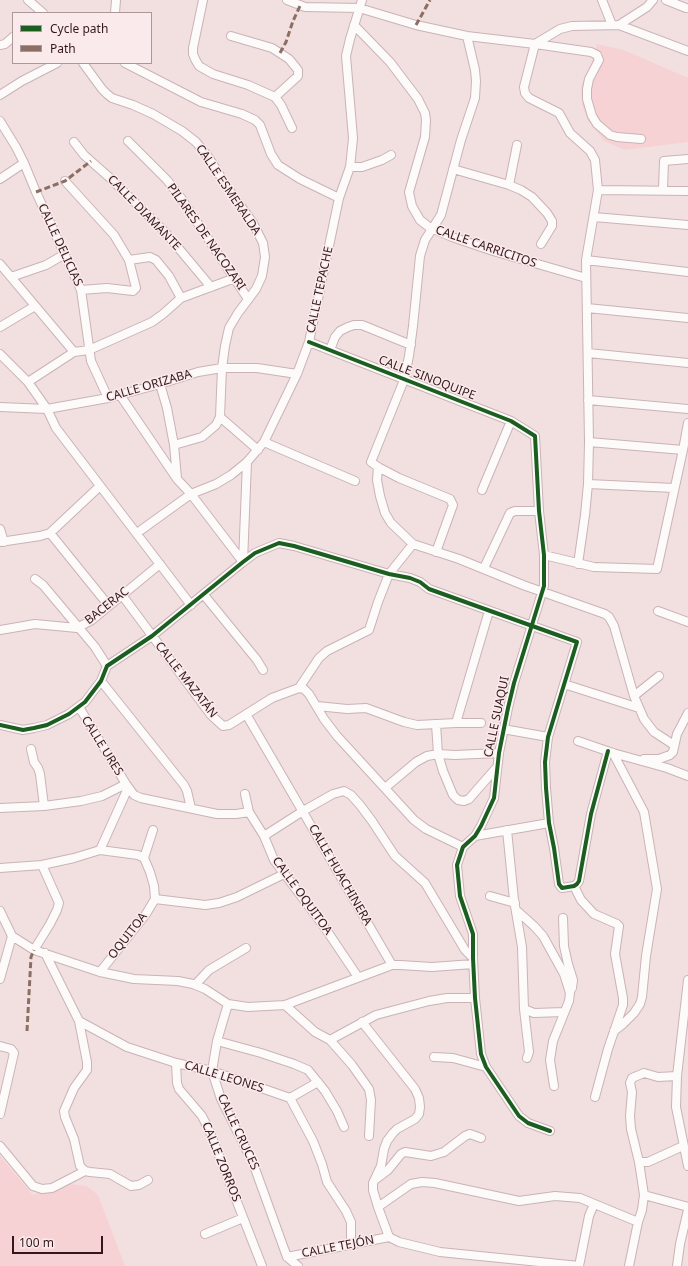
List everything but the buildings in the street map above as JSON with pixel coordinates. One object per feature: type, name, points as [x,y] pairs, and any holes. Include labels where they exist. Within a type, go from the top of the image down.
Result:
[{"type":"street","points":[[28,0],[40,12]]},
{"type":"street","points":[[115,12],[116,0]]},
{"type":"street","points":[[203,0],[193,54],[199,66],[213,74],[248,85],[275,97],[281,105],[292,128]]},
{"type":"street","points":[[287,0],[305,7],[361,4],[416,25],[467,36],[591,52],[599,58],[589,79],[587,88],[587,99],[592,116],[597,124],[610,135],[616,137],[641,139]]},
{"type":"street","points":[[602,0],[615,25]]},
{"type":"street","points":[[615,25],[647,7],[653,0]]},
{"type":"street","points":[[666,0],[686,8]]},
{"type":"street","name":"CALLE TEPACHE","points":[[137,533],[191,494],[216,484],[248,462],[264,442],[297,374],[309,342],[340,198],[350,167],[353,138],[346,56],[361,4]]},
{"type":"street","name":"CALLE CARRICITOS","points":[[354,25],[390,62],[422,106],[426,120],[425,137],[409,192],[415,213],[425,224],[432,229],[452,237],[493,251],[586,278]]},
{"type":"street","points":[[578,564],[588,484],[589,442],[586,260],[598,190],[595,160],[590,150],[570,133],[559,113],[529,98],[525,93],[524,87],[535,44],[552,33],[566,27],[583,25],[615,25],[688,51]]},
{"type":"street","points":[[231,36],[264,45],[280,53],[298,70],[298,76],[275,97]]},
{"type":"street","points":[[467,36],[475,70],[475,98],[461,140],[441,215],[425,240],[420,256],[411,346],[404,380],[375,465],[380,496],[385,513],[391,523],[413,544],[484,568],[543,593],[605,614],[609,617],[614,626],[634,696],[644,719],[654,732],[674,745]]},
{"type":"street","points":[[0,45],[5,44],[12,38]]},
{"type":"street","points":[[0,95],[22,81],[55,64]]},
{"type":"street","name":"CALLE ESMERALDA","points":[[84,64],[102,90],[112,98],[153,114],[182,131],[196,142],[209,158],[227,187],[253,223],[263,243],[265,257],[262,276],[256,289],[229,328],[222,368],[220,417]]},
{"type":"street","points":[[127,64],[201,102],[242,114],[255,120],[260,125],[271,154],[278,165],[300,179],[340,198]]},
{"type":"street","name":"CALLE DELICIAS","points":[[0,122],[24,163],[81,290],[91,361],[108,398]]},
{"type":"street","name":"PILARES DE NACOZARI","points":[[128,141],[167,180],[181,198],[248,299]]},
{"type":"street","name":"CALLE DIAMANTE","points":[[74,142],[87,158],[110,178],[165,232],[211,287]]},
{"type":"street","points":[[509,185],[518,145]]},
{"type":"street","points":[[350,167],[362,167],[391,155]]},
{"type":"street","points":[[663,190],[664,161],[688,159]]},
{"type":"street","points":[[0,179],[24,163]]},
{"type":"street","points":[[454,169],[509,185],[532,197],[540,204],[550,217],[552,226],[541,244]]},
{"type":"street","points":[[65,181],[114,235],[129,260],[136,284],[136,288],[133,291],[107,288],[81,290]]},
{"type":"street","points":[[598,190],[688,190]]},
{"type":"street","points":[[594,217],[688,225]]},
{"type":"street","points":[[12,277],[46,265],[65,254]]},
{"type":"street","points":[[129,260],[150,258],[156,260],[169,276],[181,298]]},
{"type":"street","points":[[586,260],[688,272]]},
{"type":"street","points":[[0,264],[74,352]]},
{"type":"street","points":[[28,382],[74,352],[89,350],[152,322],[164,314],[181,298],[235,278]]},
{"type":"street","points":[[0,327],[35,306]]},
{"type":"street","points":[[587,308],[688,318]]},
{"type":"street","points":[[330,350],[335,337],[348,326],[354,325],[362,325],[411,346]]},
{"type":"street","name":"CALLE SINOQUIPE","points":[[309,342],[511,421],[535,436]]},
{"type":"street","points":[[588,353],[688,363]]},
{"type":"street","points":[[0,354],[28,382],[47,409],[56,428],[191,605]]},
{"type":"street","name":"CALLE ORIZABA","points":[[0,407],[47,409],[108,398],[198,372],[222,368],[258,368],[297,374]]},
{"type":"street","points":[[160,384],[167,408],[174,445],[177,479]]},
{"type":"street","points":[[120,395],[177,479],[191,494],[242,562]]},
{"type":"street","points":[[588,400],[688,409]]},
{"type":"street","points":[[174,445],[202,437],[216,425],[220,417],[258,450]]},
{"type":"street","points":[[482,490],[511,421]]},
{"type":"street","points":[[544,555],[578,564],[603,568],[657,569],[688,423]]},
{"type":"street","name":"CALLE SUAQUI","points":[[535,436],[539,511],[544,555],[545,580],[543,593],[514,683],[499,753],[494,798],[475,836],[463,846],[456,865],[460,896],[473,934],[475,998],[481,1054],[486,1067],[519,1116],[528,1123],[550,1130]]},
{"type":"street","points":[[264,442],[355,481]]},
{"type":"street","points":[[589,442],[683,450]]},
{"type":"street","points":[[242,562],[248,462]]},
{"type":"street","points":[[375,465],[399,478],[450,499],[453,505],[436,552]]},
{"type":"street","points":[[588,484],[674,488]]},
{"type":"street","points":[[0,529],[2,542],[50,533],[100,486]]},
{"type":"street","points":[[484,568],[510,513],[515,511],[539,511]]},
{"type":"street","points":[[50,533],[109,606]]},
{"type":"street","points":[[0,726],[23,730],[47,725],[69,714],[85,702],[101,681],[107,666],[152,636],[204,595],[242,562],[255,553],[279,543],[389,574],[410,578],[420,582],[429,589],[577,642],[548,737],[545,772],[549,823],[559,884],[563,888],[574,886],[579,881],[591,814],[610,752]]},
{"type":"street","points":[[246,714],[272,698],[299,688],[319,658],[327,651],[370,630],[378,602],[389,574],[413,544]]},
{"type":"street","name":"BACERAC","points":[[0,630],[35,624],[77,628],[92,620],[160,564]]},
{"type":"street","points":[[35,579],[42,585],[77,628],[95,647],[107,666]]},
{"type":"street","name":"CALLE MAZATÁN","points":[[122,595],[211,715],[224,726],[229,725],[246,714]]},
{"type":"street","points":[[204,595],[257,660],[263,670]]},
{"type":"street","points":[[456,723],[489,611]]},
{"type":"street","points":[[658,611],[688,622]]},
{"type":"street","points":[[634,696],[659,676]]},
{"type":"street","points":[[101,681],[184,785],[191,808]]},
{"type":"street","points":[[564,684],[639,708]]},
{"type":"street","points":[[299,688],[304,689],[309,694],[337,736],[414,820],[426,829],[463,846]]},
{"type":"street","points":[[317,706],[347,709],[366,708],[404,722],[417,725],[481,723]]},
{"type":"street","name":"CALLE URES","points":[[78,707],[127,786]]},
{"type":"street","name":"CALLE HUACHINERA","points":[[246,714],[392,966]]},
{"type":"street","points":[[635,760],[665,758],[673,752],[677,734],[688,714]]},
{"type":"street","points":[[436,724],[438,754],[453,795],[458,800],[464,801],[468,799],[497,767]]},
{"type":"street","points":[[504,729],[548,737]]},
{"type":"street","points":[[578,741],[635,760],[667,768],[688,776]]},
{"type":"street","points":[[31,749],[34,762],[40,774],[44,806]]},
{"type":"street","points":[[610,752],[644,812],[657,889],[640,1004],[624,1024],[614,1031]]},
{"type":"street","points":[[385,788],[416,762],[427,756],[438,754],[455,755],[499,753]]},
{"type":"street","points":[[127,786],[134,795],[141,798],[217,814],[249,812]]},
{"type":"street","points":[[0,808],[44,806],[81,801],[102,796],[127,786]]},
{"type":"street","points":[[100,850],[127,786]]},
{"type":"street","points":[[0,911],[12,936],[34,950],[100,972],[134,979],[178,981],[195,985],[228,1004],[248,1006],[285,1005],[358,977],[392,966],[432,967],[473,961],[425,883],[395,856],[360,805],[351,795],[344,791],[333,794],[264,836]]},
{"type":"street","name":"CALLE OQUITOA","points":[[245,794],[249,812],[264,836],[274,860],[323,925],[358,977]]},
{"type":"street","points":[[475,836],[549,823]]},
{"type":"street","points":[[144,858],[153,830]]},
{"type":"street","points":[[508,830],[515,906],[522,947],[524,1009],[529,1052],[527,1058]]},
{"type":"street","points":[[0,868],[42,865],[74,858],[100,850],[138,855],[144,858],[150,872],[154,886],[155,899],[205,905],[219,904],[237,897],[284,874]]},
{"type":"street","points":[[34,950],[50,924],[59,903],[42,865]]},
{"type":"street","points":[[574,886],[581,900],[594,914],[619,926],[615,944],[615,954],[623,1002],[602,1069],[595,1097]]},
{"type":"street","points":[[490,896],[515,906],[543,936],[564,974],[570,992]]},
{"type":"street","name":"OQUITOA","points":[[100,972],[146,914],[155,899]]},
{"type":"street","points":[[554,1086],[550,1060],[553,1041],[569,1001],[573,980],[564,946],[563,918]]},
{"type":"street","points":[[0,979],[12,936]]},
{"type":"street","points":[[195,985],[209,970],[246,948]]},
{"type":"street","points":[[45,953],[79,1021],[87,1062],[87,1070],[74,1088],[64,1111],[74,1139],[80,1166],[85,1171]]},
{"type":"street","points":[[688,980],[685,1038],[677,1076],[676,1107],[688,1166]]},
{"type":"street","points":[[330,1040],[376,1015],[429,1001],[447,998],[475,998]]},
{"type":"street","name":"CALLE CRUCES","points":[[228,1004],[217,1041],[212,1072],[221,1099],[253,1162],[287,1257]]},
{"type":"street","points":[[285,1005],[315,1032],[330,1040],[352,1064],[369,1089],[371,1100],[369,1136]]},
{"type":"street","points":[[524,1009],[534,1013],[564,1012]]},
{"type":"street","name":"CALLE LEONES","points":[[79,1021],[127,1047],[176,1063],[212,1072],[290,1098]]},
{"type":"street","points":[[362,1022],[415,1089],[419,1098],[419,1114],[415,1119],[397,1129],[393,1133],[384,1149],[381,1166],[376,1180],[373,1183],[373,1190],[378,1207],[389,1237],[399,1242],[440,1252],[514,1262],[579,1266],[589,1216],[594,1204]]},
{"type":"street","points":[[217,1041],[294,1064],[308,1070],[338,1111],[344,1127]]},
{"type":"street","points":[[0,1046],[10,1049],[14,1053],[0,1114]]},
{"type":"street","points":[[434,1057],[453,1058],[486,1067]]},
{"type":"street","name":"CALLE ZORROS","points":[[176,1063],[176,1078],[179,1089],[202,1116],[209,1130],[262,1266]]},
{"type":"street","points":[[629,1266],[644,1195],[640,1162],[631,1129],[630,1116],[632,1092],[630,1084],[632,1078],[636,1075],[644,1073],[658,1077],[677,1076]]},
{"type":"street","points":[[318,1082],[290,1098],[313,1141],[327,1182],[346,1211],[351,1222],[351,1245]]},
{"type":"street","points":[[376,1180],[388,1170],[400,1154],[405,1152],[430,1156],[444,1152],[465,1136],[470,1134],[481,1138]]},
{"type":"street","points":[[0,1146],[33,1186],[42,1189],[52,1188],[85,1171],[110,1174],[131,1186],[138,1185],[148,1180]]},
{"type":"street","points":[[640,1162],[648,1162],[684,1146]]},
{"type":"street","points":[[378,1207],[411,1184],[422,1182],[435,1183],[519,1201],[555,1196],[580,1198],[638,1222]]},
{"type":"street","points":[[644,1195],[688,1209],[680,1244],[677,1266]]},
{"type":"street","points":[[205,1234],[243,1218]]},
{"type":"street","name":"CALLE TEJÓN","points":[[287,1257],[389,1237]]},
{"type":"street","points":[[287,1257],[298,1266]]},
{"type":"shaded area","points":[[597,44],[624,50],[688,78],[688,142],[625,150],[604,141],[587,119],[582,105],[581,85],[589,69]]},
{"type":"shaded area","points":[[0,1156],[33,1195],[70,1184],[87,1186],[98,1195],[125,1266],[0,1266]]},
{"type":"marked path","points":[[416,25],[430,0]]},
{"type":"marked path","points":[[280,53],[286,42],[300,6]]},
{"type":"marked path","points":[[36,192],[65,181],[91,161]]},
{"type":"marked path","points":[[27,1031],[31,957],[34,950]]},
{"type":"cycle path","points":[[309,342],[511,421],[535,436],[539,511],[544,555],[544,586],[514,683],[508,708],[499,753],[494,798],[475,836],[463,847],[457,865],[460,896],[473,934],[475,998],[481,1054],[486,1067],[519,1116],[528,1123],[550,1131]]},
{"type":"cycle path","points":[[0,725],[23,730],[47,725],[69,714],[85,702],[101,681],[107,666],[152,636],[255,553],[279,543],[389,574],[410,578],[420,582],[429,589],[577,642],[548,737],[545,762],[549,823],[559,884],[562,888],[574,886],[579,881],[591,814],[608,751]]}]
